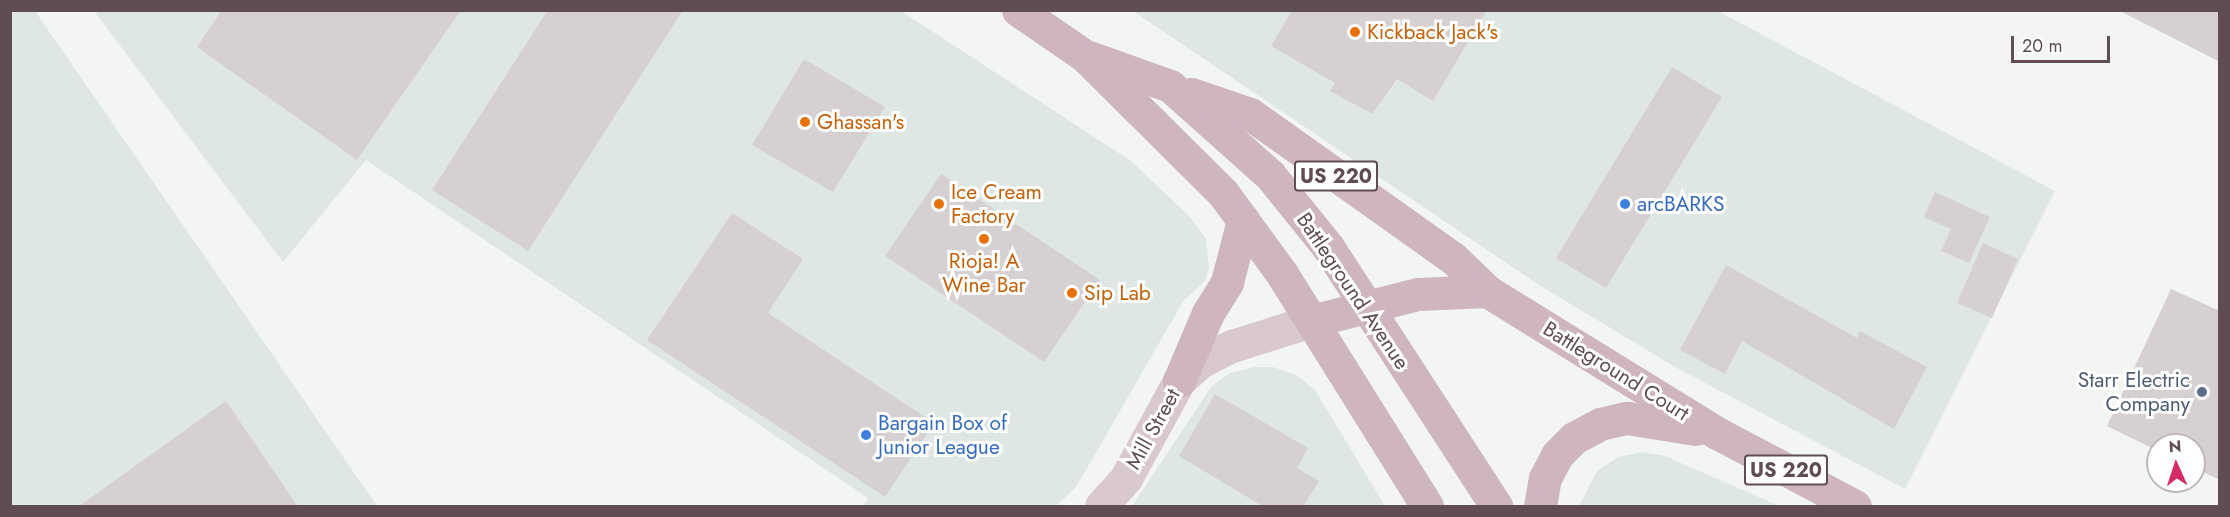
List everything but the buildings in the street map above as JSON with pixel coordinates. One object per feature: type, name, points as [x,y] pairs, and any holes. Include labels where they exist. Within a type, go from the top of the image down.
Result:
[{"type":"main road","name":"Battleground Avenue","points":[[1018,10],[1085,56],[1223,193],[1311,321],[1427,507]]},
{"type":"main road","name":"Battleground Avenue","points":[[1085,56],[1170,86],[1270,176],[1328,247],[1496,507]]},
{"type":"main road","name":"US 220","points":[[1170,86],[1250,114],[1453,258],[1487,291]]},
{"type":"main road","points":[[1179,381],[1208,313],[1227,282],[1243,220]]},
{"type":"main road","points":[[1311,321],[1418,294],[1487,291]]},
{"type":"main road","name":"Battleground Court","points":[[1487,291],[1717,434],[1855,507]]},
{"type":"main road","points":[[1540,507],[1545,478],[1557,455],[1574,438],[1600,424],[1627,418],[1655,420],[1717,434]]},
{"type":"street","name":"Mill Street","points":[[1101,507],[1126,478],[1179,381],[1200,362],[1232,346],[1311,321]]},
{"type":"shaded area","points":[[10,11],[35,11],[377,506],[11,506]]},
{"type":"shaded area","points":[[94,11],[901,11],[1131,161],[1190,217],[1206,239],[1209,268],[1205,281],[1184,300],[1076,487],[1056,506],[863,506],[868,498],[366,160],[283,262]]},
{"type":"shaded area","points":[[1133,11],[1718,11],[2055,191],[1905,489],[1675,367],[1539,285]]},
{"type":"shaded area","points":[[1254,367],[1273,367],[1296,375],[1315,390],[1385,506],[1132,506],[1211,387],[1230,373]]},
{"type":"shaded area","points":[[1642,452],[1665,456],[1779,506],[1579,506],[1597,471],[1618,457]]},
{"type":"place","name":"Kickback Jack's","points":[[1355,32]]},
{"type":"place","name":"Ghassan's","points":[[805,122]]},
{"type":"place","name":"Ice Cream Factory","points":[[939,204]]},
{"type":"place","name":"arcBARKS","points":[[1625,204]]},
{"type":"place","name":"Rioja! A Wine Bar","points":[[984,239]]},
{"type":"place","name":"Sip Lab","points":[[1072,293]]},
{"type":"place","name":"Starr Electric Company","points":[[2202,392]]},
{"type":"place","name":"Bargain Box of Junior League","points":[[866,435]]}]
